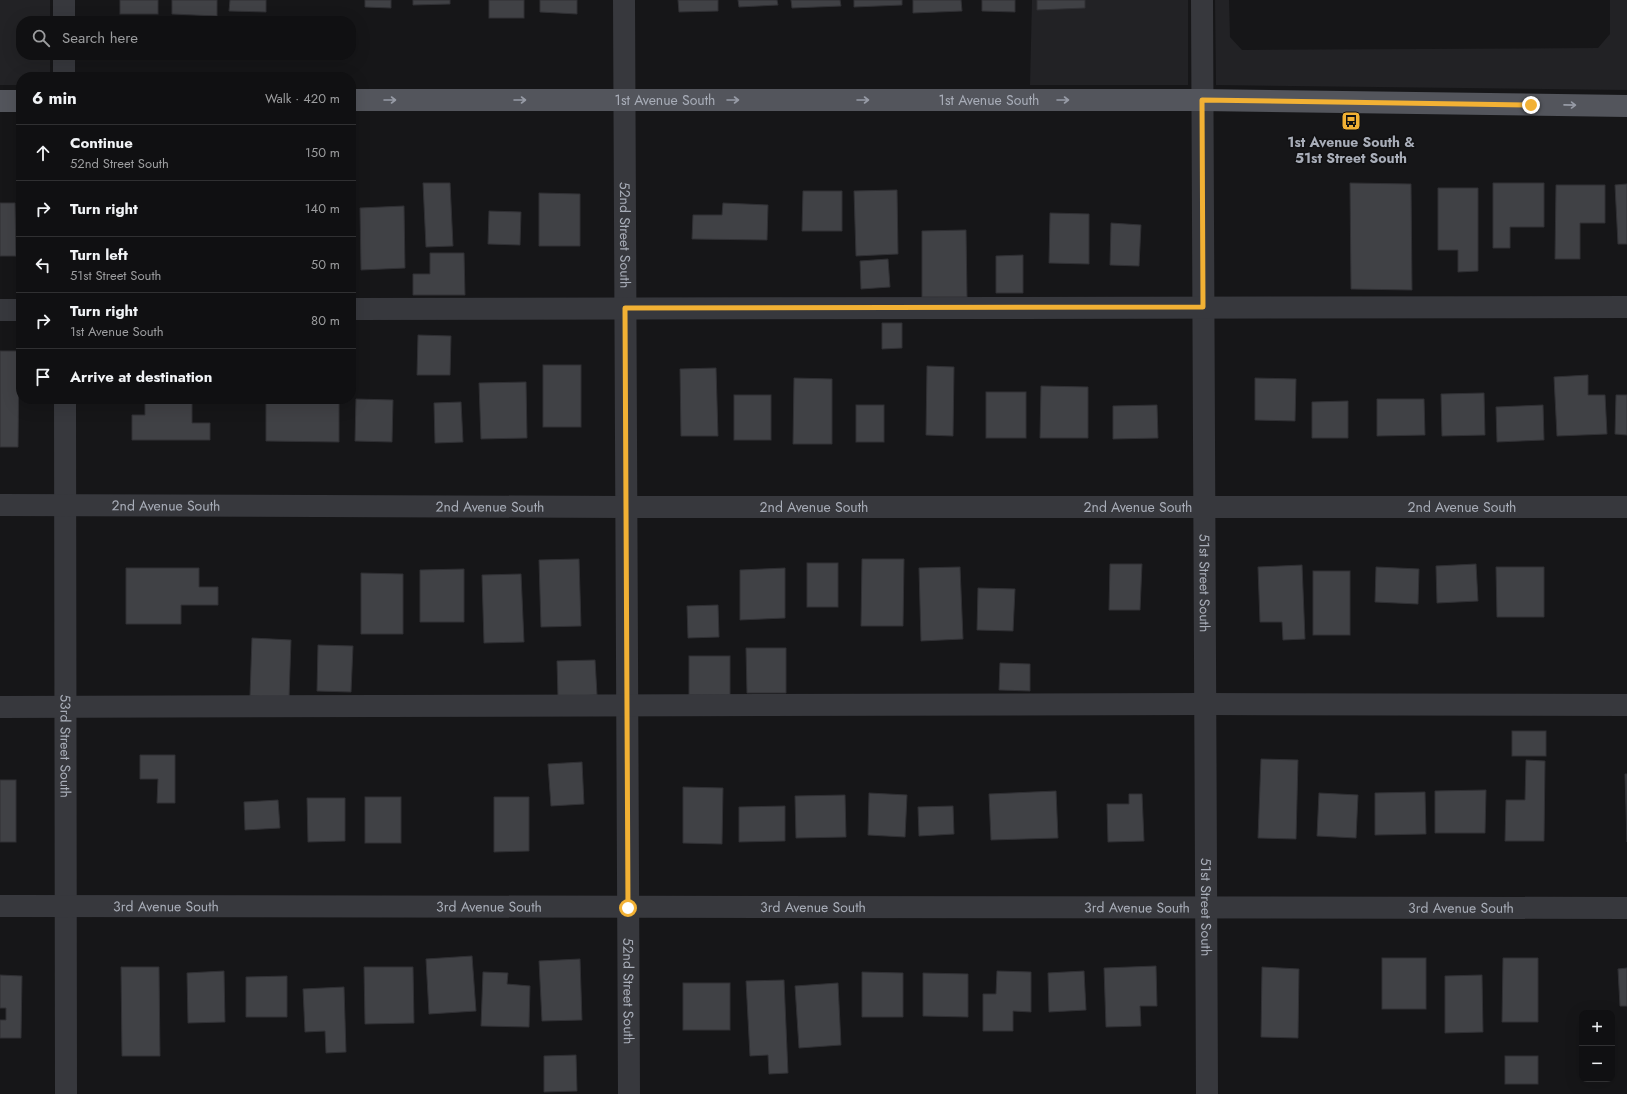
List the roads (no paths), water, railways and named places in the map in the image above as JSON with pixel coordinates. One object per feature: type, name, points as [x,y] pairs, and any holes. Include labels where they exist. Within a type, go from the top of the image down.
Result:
[{"type":"main road","name":"1st Avenue South","points":[[356,100],[1202,100],[1627,106]]},
{"type":"main road","points":[[0,101],[16,101]]},
{"type":"street","points":[[64,0],[64,16]]},
{"type":"street","name":"52nd Street South","points":[[624,0],[629,1094]]},
{"type":"street","name":"51st Street South","points":[[1202,0],[1207,1094]]},
{"type":"street","points":[[64,60],[64,72]]},
{"type":"street","points":[[356,308],[1627,307]]},
{"type":"street","points":[[0,310],[16,310]]},
{"type":"street","name":"53rd Street South","points":[[65,404],[66,1094]]},
{"type":"street","name":"2nd Avenue South","points":[[0,504],[626,507],[1627,507]]},
{"type":"street","points":[[0,707],[1205,704],[1627,705]]},
{"type":"street","name":"3rd Avenue South","points":[[0,906],[628,908],[1627,908]]},
{"type":"place","name":"1st Avenue South & 51st Street South","points":[[1351,121]]}]
